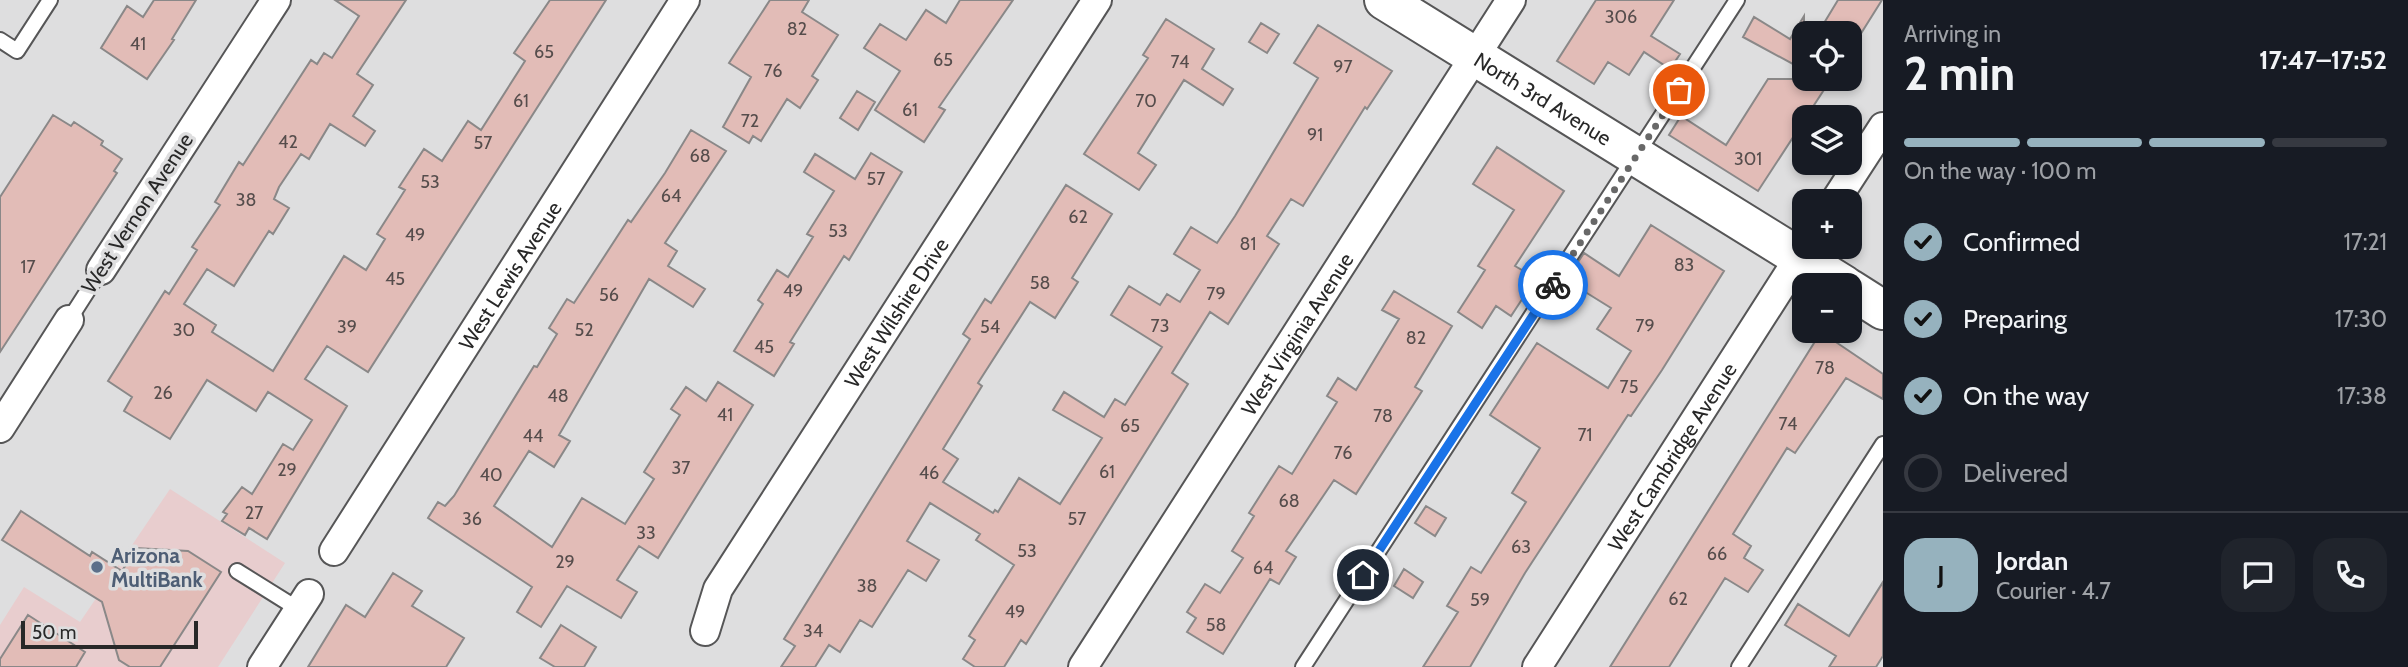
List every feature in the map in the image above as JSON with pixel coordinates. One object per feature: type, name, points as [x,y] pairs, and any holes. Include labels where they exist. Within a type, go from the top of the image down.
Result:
[{"type":"street","name":"West Vernon Avenue","points":[[101,270],[276,0]]},
{"type":"street","name":"West Lewis Avenue","points":[[334,551],[685,0]]},
{"type":"street","name":"West Wilshire Drive","points":[[705,631],[718,589],[1097,0]]},
{"type":"street","name":"North 3rd Avenue","points":[[1384,0],[1637,155],[1792,246]]},
{"type":"street","name":"West Virginia Avenue","points":[[1083,667],[1511,0]]},
{"type":"street","points":[[1843,189],[1883,127]]},
{"type":"street","name":"West Cambridge Avenue","points":[[1537,667],[1799,259]]},
{"type":"street","name":"North 3rd Avenue","points":[[1812,259],[1829,273]]},
{"type":"street","points":[[1862,297],[1883,310]]},
{"type":"street","name":"West Vernon Avenue","points":[[0,428],[69,320]]},
{"type":"street","points":[[262,667],[303,601]]},
{"type":"lane","points":[[0,40],[17,51],[50,0]]},
{"type":"lane","points":[[1303,667],[1737,0]]},
{"type":"lane","name":"West Vernon Avenue","points":[[69,320],[101,270]]},
{"type":"lane","points":[[1739,667],[1883,444]]},
{"type":"lane","points":[[237,571],[303,601]]},
{"type":"shaded area","points":[[170,489],[285,563],[218,667],[0,667],[0,625],[24,587],[80,622]]},
{"type":"building","points":[[154,0],[196,0],[172,39],[174,40],[147,79],[101,48],[127,6],[143,17]]},
{"type":"building","points":[[335,0],[406,0],[357,74],[373,85],[353,116],[375,131],[365,146],[330,124],[309,159],[301,154],[279,187],[274,199],[289,208],[273,234],[269,231],[234,286],[207,269],[184,304],[216,325],[212,332],[273,371],[344,256],[366,270],[385,239],[377,234],[405,190],[399,187],[424,149],[442,161],[468,121],[481,130],[525,61],[514,53],[550,0],[606,0],[368,372],[327,346],[305,379],[347,406],[267,539],[249,528],[245,535],[222,521],[227,514],[223,512],[242,487],[252,494],[283,444],[293,450],[312,420],[268,392],[256,411],[207,380],[170,439],[124,411],[132,397],[108,381],[165,291],[169,294],[197,250],[192,247],[220,205],[215,202],[239,162],[243,165],[311,60],[317,64],[324,53],[332,58],[359,16]]},
{"type":"building","points":[[770,0],[809,0],[802,12],[838,35],[812,76],[818,80],[800,108],[787,99],[761,141],[753,136],[749,143],[723,127],[751,77],[729,63]]},
{"type":"building","points":[[960,0],[1013,0],[939,107],[945,110],[924,142],[875,110],[900,71],[864,48],[880,24],[906,40],[926,10],[946,23]]},
{"type":"building","points":[[1596,0],[1674,0],[1651,36],[1680,54],[1670,69],[1644,52],[1629,75],[1608,62],[1594,84],[1557,61]]},
{"type":"building","points":[[1838,0],[1882,0],[1862,32],[1862,21],[1825,21]]},
{"type":"building","points":[[1754,17],[1790,39],[1792,36],[1792,64],[1743,37]]},
{"type":"building","points":[[1166,19],[1214,49],[1202,69],[1233,89],[1223,105],[1184,80],[1138,153],[1156,165],[1139,190],[1084,154],[1148,58],[1143,55]]},
{"type":"building","points":[[1261,23],[1279,34],[1267,53],[1249,42]]},
{"type":"building","points":[[1318,25],[1392,71],[1367,109],[1365,107],[1303,206],[1291,199],[1267,236],[1279,244],[1228,324],[1210,312],[1172,373],[1188,384],[1026,644],[1021,640],[1004,667],[975,667],[963,659],[975,640],[969,636],[1014,565],[976,540],[980,534],[930,503],[907,541],[939,560],[926,581],[908,570],[872,627],[860,620],[840,652],[829,645],[815,667],[781,667],[795,646],[784,639],[970,339],[963,334],[985,299],[991,303],[1066,185],[1112,214],[1072,278],[1078,282],[1055,318],[1030,302],[978,383],[982,386],[943,449],[958,459],[943,482],[993,513],[995,510],[998,512],[1019,478],[1060,504],[1102,438],[1053,410],[1064,392],[1104,417],[1115,399],[1125,405],[1162,347],[1111,315],[1129,286],[1160,305],[1167,294],[1180,302],[1200,270],[1174,254],[1191,227],[1217,243],[1235,216],[1318,78],[1294,63]]},
{"type":"building","points":[[1768,79],[1792,79],[1792,91],[1823,91],[1814,105],[1792,105],[1792,139],[1758,191],[1669,135],[1681,116],[1726,145]]},
{"type":"building","points":[[857,91],[875,102],[858,130],[840,118]]},
{"type":"building","points":[[53,115],[71,126],[74,122],[103,141],[101,145],[122,159],[114,171],[117,173],[0,352],[0,197]]},
{"type":"building","points":[[691,130],[726,151],[665,243],[677,251],[668,266],[705,289],[693,307],[649,279],[559,435],[570,441],[554,467],[529,451],[494,506],[552,547],[582,498],[625,524],[654,479],[644,472],[680,415],[671,409],[686,387],[706,401],[718,382],[753,405],[658,558],[639,546],[617,580],[637,592],[621,618],[567,586],[541,627],[517,612],[532,587],[428,518],[438,502],[445,506],[454,496],[534,366],[537,367],[557,334],[549,328],[567,299],[574,303],[628,220],[631,222],[665,173]]},
{"type":"building","points":[[1497,147],[1564,191],[1515,266],[1536,278],[1511,316],[1496,306],[1482,328],[1458,312],[1485,270],[1478,266],[1514,210],[1473,184]]},
{"type":"building","points":[[871,153],[902,172],[849,260],[844,256],[790,342],[794,344],[774,376],[734,351],[763,304],[758,300],[777,270],[788,277],[813,237],[807,234],[834,191],[804,172],[815,154],[855,179]]},
{"type":"building","points":[[1651,225],[1724,271],[1662,370],[1631,416],[1628,415],[1525,573],[1470,667],[1423,667],[1458,612],[1447,606],[1471,567],[1481,573],[1526,502],[1512,493],[1540,448],[1490,415],[1537,343],[1608,388],[1631,351],[1597,329],[1611,308],[1566,280],[1584,253],[1619,276]]},
{"type":"building","points":[[1394,291],[1452,326],[1415,387],[1422,391],[1356,494],[1334,480],[1286,551],[1296,557],[1279,584],[1270,579],[1223,654],[1187,632],[1196,618],[1187,612],[1205,584],[1220,593],[1243,558],[1232,551],[1254,516],[1249,513],[1279,466],[1292,474],[1337,402],[1327,396],[1338,378],[1356,390],[1399,319],[1382,310]]},
{"type":"building","points":[[1814,343],[1837,343],[1883,374],[1883,399],[1846,378],[1795,453],[1787,448],[1733,534],[1751,546],[1744,558],[1763,570],[1748,592],[1725,578],[1669,667],[1610,667]]},
{"type":"building","points":[[1426,506],[1446,518],[1435,536],[1415,523]]},
{"type":"building","points":[[21,511],[90,556],[92,552],[122,571],[136,548],[188,551],[221,572],[160,667],[130,667],[119,660],[102,602],[2,540]]},
{"type":"building","points":[[1404,569],[1423,582],[1413,598],[1394,586]]},
{"type":"building","points":[[393,573],[422,591],[412,606],[464,638],[446,667],[308,667],[346,605],[365,617]]},
{"type":"building","points":[[1883,582],[1883,656],[1876,667],[1829,667],[1836,656],[1785,625],[1798,604],[1849,636]]},
{"type":"building","points":[[28,615],[85,652],[76,667],[0,667],[0,659]]},
{"type":"building","points":[[561,625],[596,647],[584,667],[555,667],[540,658]]},
{"type":"way so far","points":[[1553,285],[1679,90]]},
{"type":"place","name":"Arizona MultiBank","points":[[97,567]]},
{"type":"route","points":[[1363,575],[1553,285]]}]
